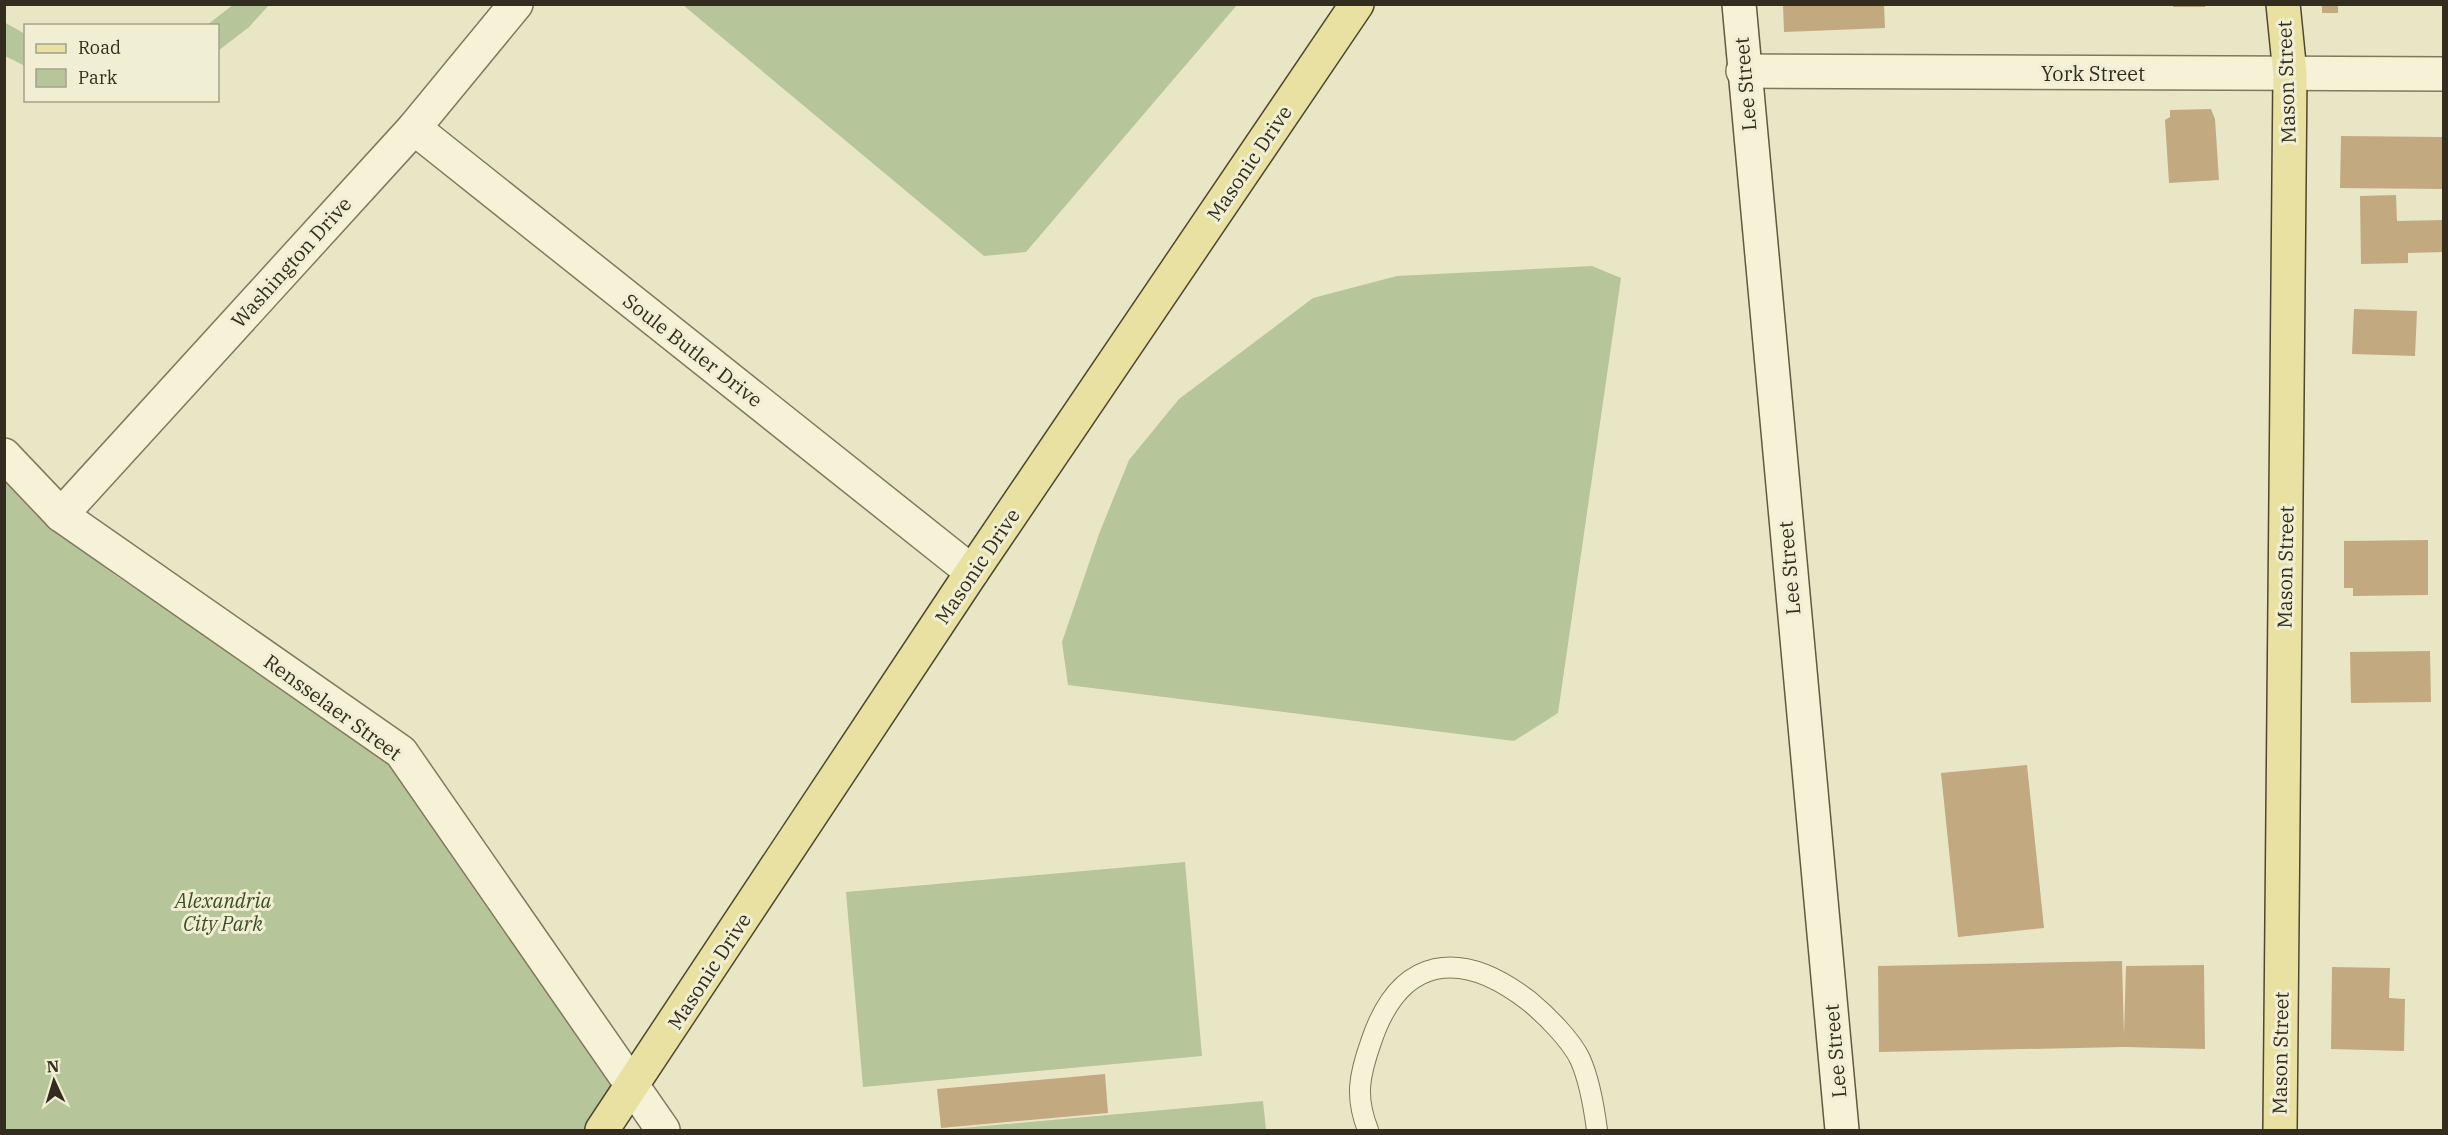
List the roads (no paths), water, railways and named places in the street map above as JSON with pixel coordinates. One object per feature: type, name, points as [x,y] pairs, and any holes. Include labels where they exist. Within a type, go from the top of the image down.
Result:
[{"type":"main road","name":"Masonic Drive","points":[[602,1131],[972,572],[1357,4]]},
{"type":"main road","name":"Mason Street","points":[[2280,1131],[2290,74],[2283,4]]},
{"type":"street","name":"Washington Drive","points":[[61,515],[414,128],[516,4]]},
{"type":"street","name":"Lee Street","points":[[1739,4],[1743,71],[1842,1131]]},
{"type":"street","name":"York Street","points":[[1743,71],[2444,74]]},
{"type":"street","name":"Soule Butler Drive","points":[[414,128],[972,572]]},
{"type":"street","name":"Rensselaer Street","points":[[4,455],[61,515],[401,752],[663,1131]]},
{"type":"lane","points":[[1368,1131],[1360,1108],[1360,1073],[1380,1016],[1405,983],[1433,969],[1469,968],[1506,984],[1546,1014],[1580,1058],[1593,1102],[1597,1131]]},
{"type":"park label","name":"Alexandria City Park","points":[[223,912]]}]
